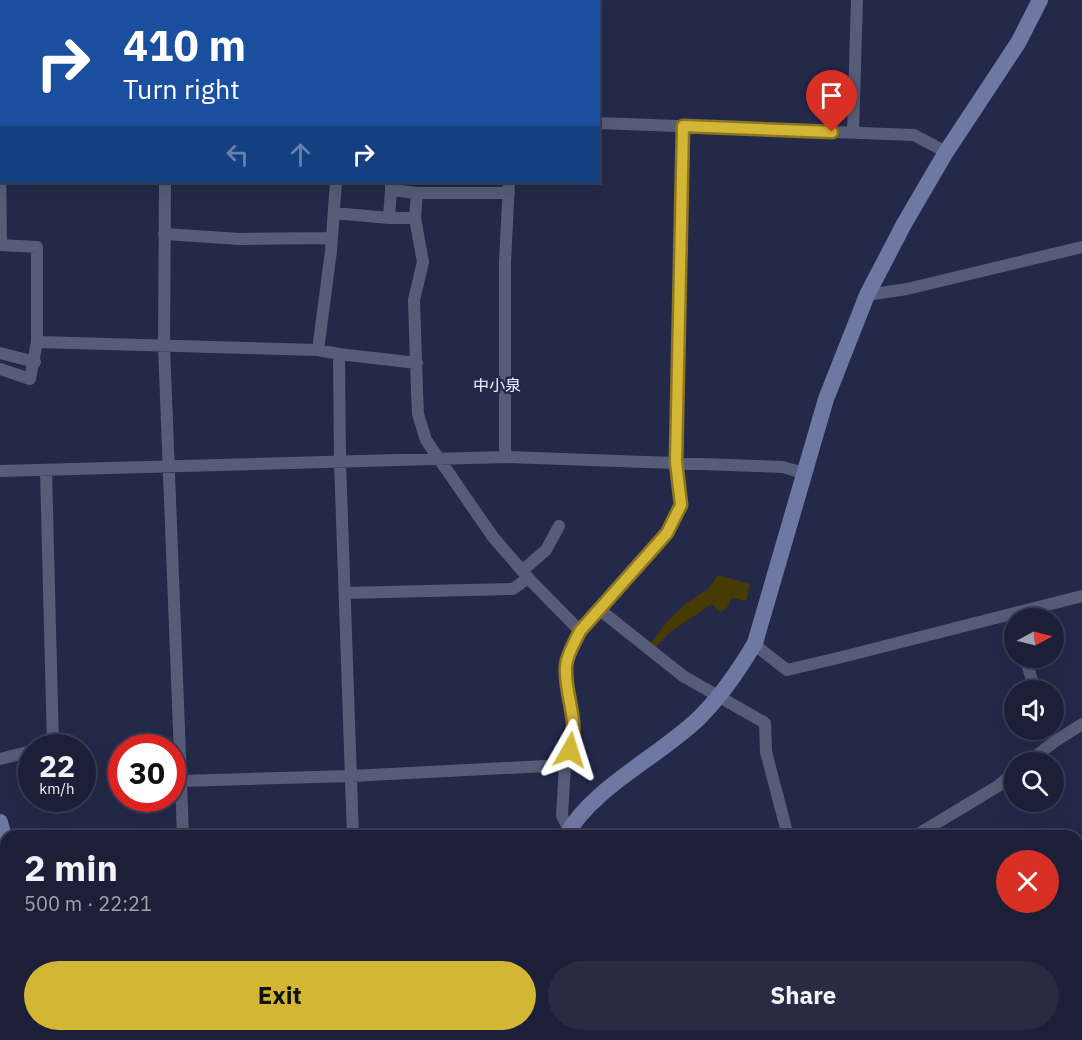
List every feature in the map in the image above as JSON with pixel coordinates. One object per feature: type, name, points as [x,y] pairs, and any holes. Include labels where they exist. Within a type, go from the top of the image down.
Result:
[{"type":"street","points":[[853,133],[857,0]]},
{"type":"street","points":[[570,830],[591,804],[699,718],[736,675],[755,643],[826,399],[867,295],[904,224],[946,152],[1017,43],[1040,0]]},
{"type":"street","points":[[600,123],[914,135],[946,152]]},
{"type":"street","points":[[567,830],[562,816],[565,765],[574,735],[566,666],[571,648],[580,631],[667,533],[681,505],[676,462],[683,126]]},
{"type":"street","points":[[0,183],[1,245],[37,247],[38,342],[30,379],[0,369]]},
{"type":"street","points":[[165,183],[164,346],[179,734]]},
{"type":"street","points":[[318,350],[332,238],[336,183]]},
{"type":"street","points":[[389,218],[391,186],[417,193],[509,187],[505,262],[505,457]]},
{"type":"street","points":[[417,193],[415,218],[423,262],[414,300],[418,414],[426,440],[493,537],[525,575],[580,631]]},
{"type":"street","points":[[334,213],[415,218]]},
{"type":"street","points":[[164,234],[240,239],[332,238]]},
{"type":"street","points":[[867,295],[908,289],[1082,247]]},
{"type":"street","points":[[38,342],[318,350],[417,363]]},
{"type":"street","points":[[0,353],[34,362]]},
{"type":"street","points":[[339,354],[340,461],[354,830]]},
{"type":"street","points":[[0,471],[505,457],[783,467],[803,473]]},
{"type":"street","points":[[46,471],[53,734]]},
{"type":"street","points":[[345,593],[513,589],[546,550],[559,526]]},
{"type":"street","points":[[1041,608],[1082,596]]},
{"type":"street","points":[[600,610],[683,676],[765,723],[766,752],[786,830]]},
{"type":"street","points":[[755,643],[787,669],[1004,618]]},
{"type":"street","points":[[1041,752],[1082,724]]},
{"type":"street","points":[[0,759],[18,754]]},
{"type":"street","points":[[186,781],[351,776],[565,765]]},
{"type":"street","points":[[925,830],[1004,781]]},
{"type":"street","points":[[182,812],[183,830]]},
{"type":"shaded area","points":[[718,575],[750,584],[746,601],[732,598],[726,609],[719,612],[712,604],[670,632],[655,648],[649,645],[665,624],[685,604],[708,589]]},
{"type":"district","name":"中小泉","points":[[497,385]]},
{"type":"route","points":[[570,750],[574,735],[566,666],[571,648],[580,631],[667,533],[681,505],[676,462],[683,126],[832,132]]}]
